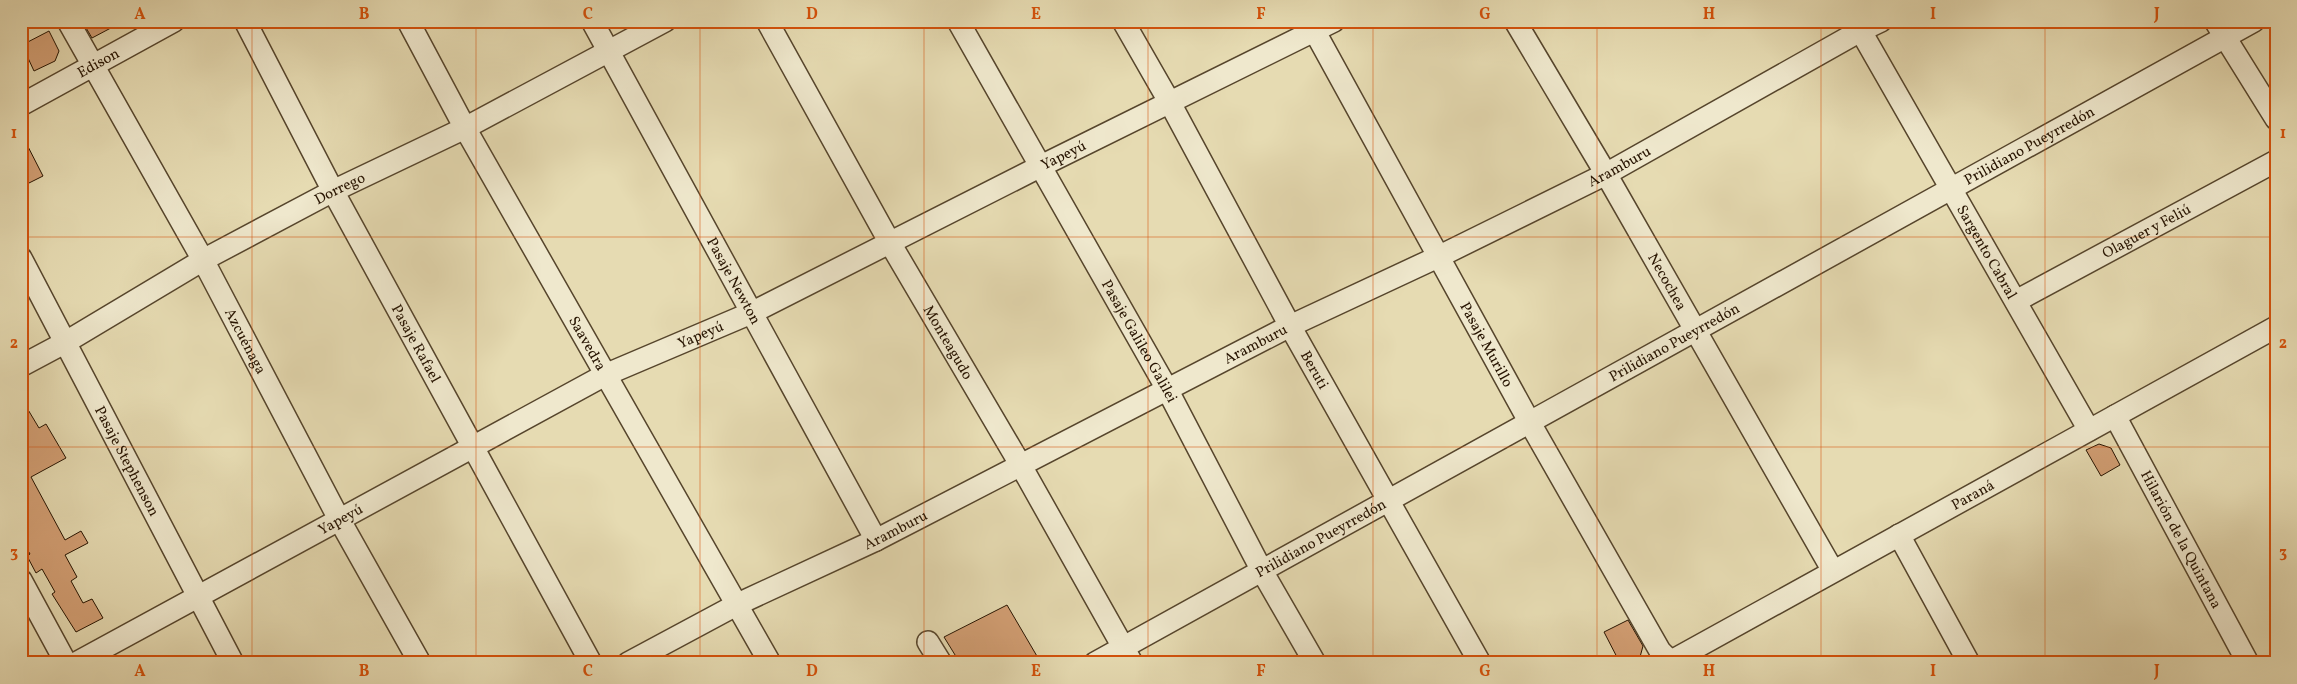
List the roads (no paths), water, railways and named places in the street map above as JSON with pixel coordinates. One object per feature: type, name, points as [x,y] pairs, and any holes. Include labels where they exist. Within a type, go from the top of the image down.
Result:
[{"type":"street","name":"Azcuénaga","points":[[68,21],[202,260],[339,519],[420,663]]},
{"type":"street","name":"Edison","points":[[21,105],[174,21]]},
{"type":"street","name":"Pasaje Rafael","points":[[245,21],[333,191],[591,663]]},
{"type":"street","name":"Saavedra","points":[[408,21],[465,128],[770,663]]},
{"type":"street","name":"Pasaje Newton","points":[[592,21],[876,540]]},
{"type":"street","name":"Dorrego","points":[[21,366],[66,342],[202,260],[333,191],[465,128],[665,21]]},
{"type":"street","name":"Monteagudo","points":[[767,21],[890,243],[1020,464],[1128,655]]},
{"type":"street","name":"Pasaje Galileo Galilei","points":[[958,21],[1167,389],[1262,571],[1315,663]]},
{"type":"street","name":"Beruti","points":[[1123,21],[1170,103],[1290,326],[1480,663]]},
{"type":"street","name":"Yapeyú","points":[[76,663],[605,375],[751,313],[1170,103],[1312,26],[1334,21]]},
{"type":"street","name":"Necochea","points":[[1515,21],[1606,174],[1833,571]]},
{"type":"street","name":"Aramburu","points":[[628,663],[738,604],[876,540],[1290,326],[1440,256],[1606,174],[1858,26],[1881,21]]},
{"type":"street","name":"Prilidiano Pueyrredón","points":[[1095,663],[1128,655],[1262,571],[1951,190],[2220,29],[2254,21]]},
{"type":"street","name":"Pasaje Murillo","points":[[1312,26],[1530,423],[1660,650],[1670,662]]},
{"type":"street","name":"Sargento Cabral","points":[[1858,26],[2088,430]]},
{"type":"street","points":[[2220,29],[2276,119]]},
{"type":"street","name":"Olaguer y Feliú","points":[[2016,301],[2276,161]]},
{"type":"street","name":"Pasaje Stephenson","points":[[21,258],[197,596],[234,663]]},
{"type":"street","name":"Paraná","points":[[1670,662],[2276,327]]},
{"type":"street","name":"Hilarión de la Quintana","points":[[2115,416],[2248,663]]},
{"type":"street","points":[[1899,535],[1969,663]]},
{"type":"street","points":[[21,580],[66,663]]},
{"type":"street","points":[[928,642],[941,663]]}]
